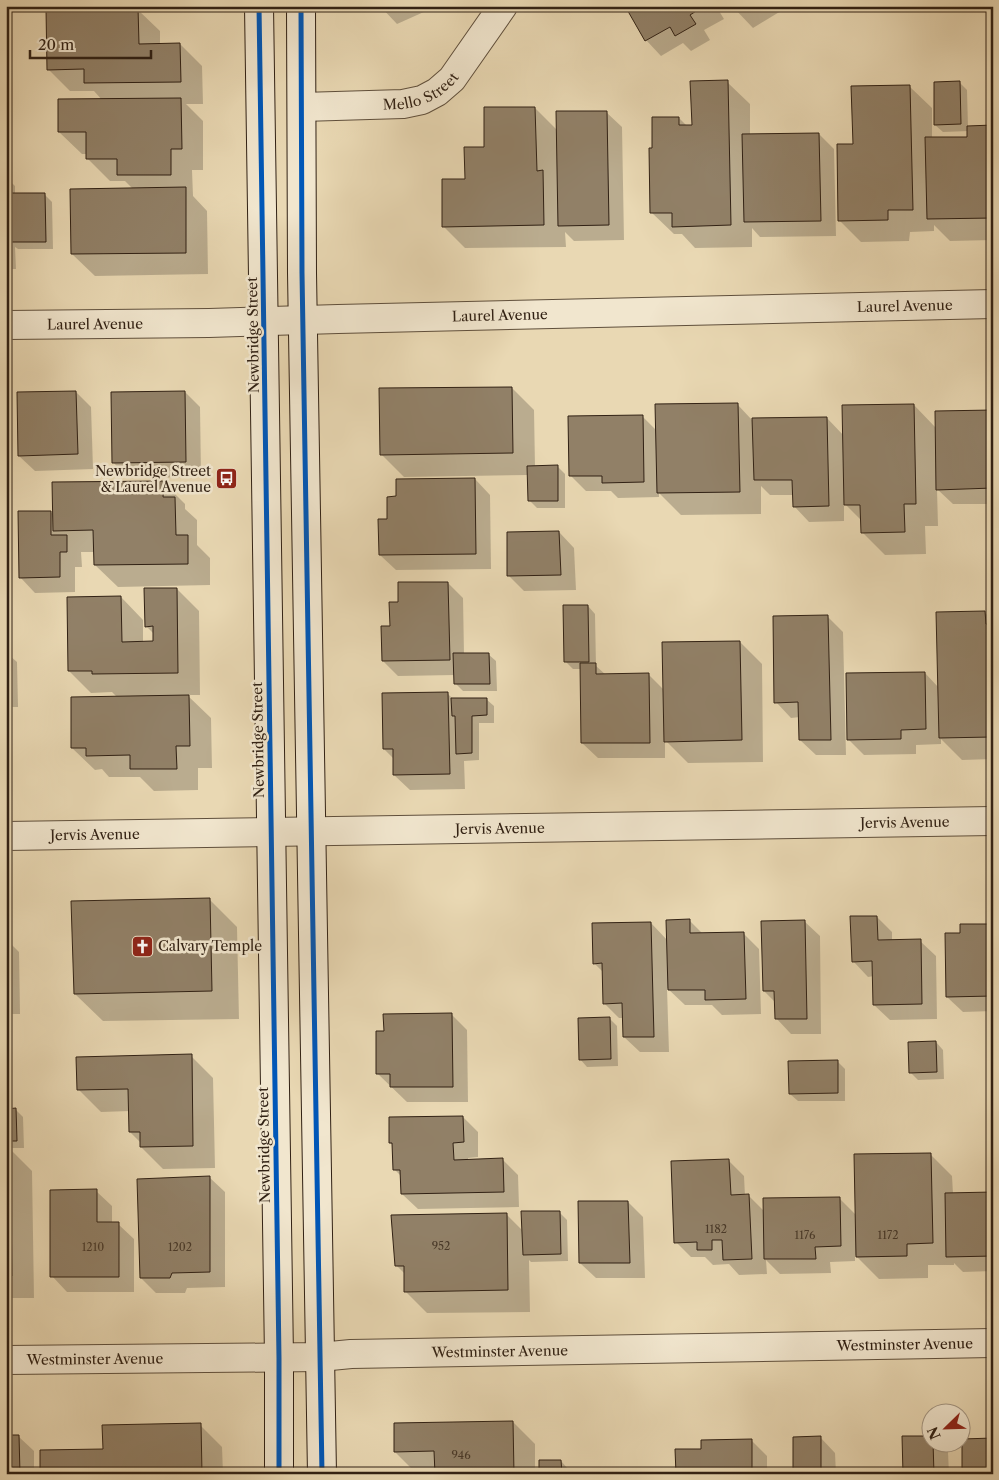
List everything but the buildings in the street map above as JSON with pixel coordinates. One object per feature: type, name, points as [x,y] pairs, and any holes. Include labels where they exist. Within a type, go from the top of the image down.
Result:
[{"type":"street","name":"Newbridge Street","points":[[259,6],[279,1358],[279,1474]]},
{"type":"street","points":[[301,6],[311,831],[322,1474]]},
{"type":"street","name":"Mello Street","points":[[302,107],[403,104],[422,100],[452,79],[503,6]]},
{"type":"street","name":"Laurel Avenue","points":[[6,325],[264,322],[358,318],[993,304]]},
{"type":"street","name":"Jervis Avenue","points":[[6,836],[993,821]]},
{"type":"street","name":"Westminster Avenue","points":[[6,1360],[279,1358],[351,1354],[993,1343]]},
{"type":"cycle path","points":[[259,6],[279,1358],[279,1474]]},
{"type":"cycle path","points":[[301,6],[302,273],[322,1474]]},
{"type":"place","name":"Newbridge Street & Laurel Avenue","points":[[227,479]]},
{"type":"place","name":"Calvary Temple","points":[[142,946]]}]
